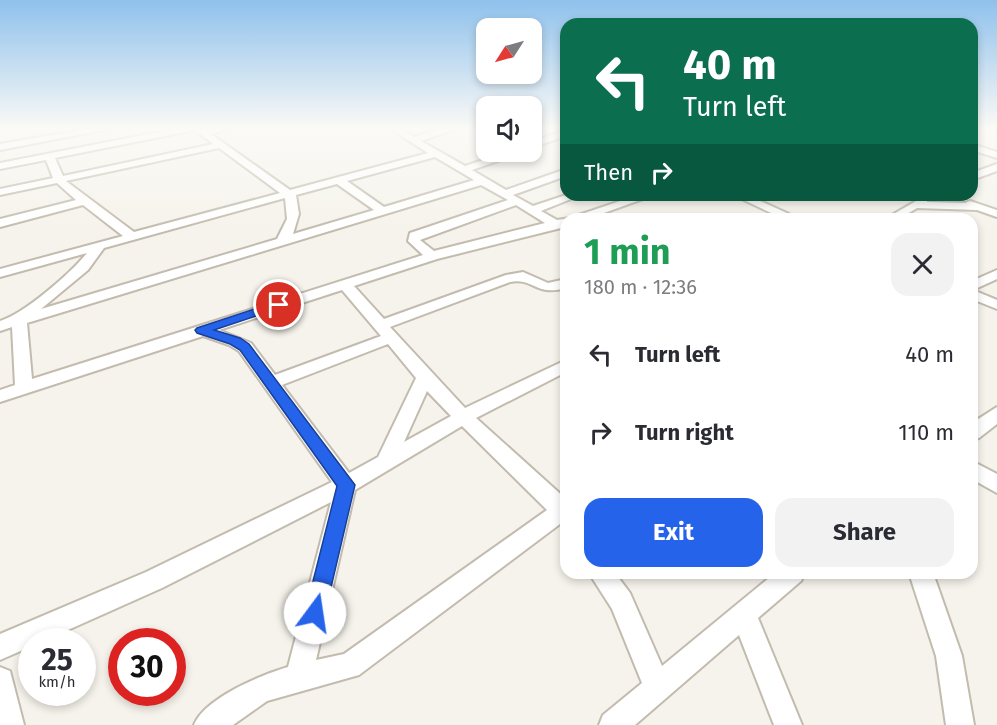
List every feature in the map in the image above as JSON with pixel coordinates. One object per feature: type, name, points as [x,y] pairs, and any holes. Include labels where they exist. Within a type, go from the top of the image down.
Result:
[{"type":"street","points":[[0,166],[20,162]]},
{"type":"street","points":[[51,162],[59,179],[134,238]]},
{"type":"street","points":[[0,192],[140,162]]},
{"type":"street","points":[[244,162],[290,195]]},
{"type":"street","points":[[0,273],[409,162]]},
{"type":"street","points":[[454,162],[469,168],[482,181],[560,224]]},
{"type":"street","points":[[469,168],[476,162]]},
{"type":"street","points":[[469,168],[486,162]]},
{"type":"street","points":[[978,173],[997,167]]},
{"type":"street","points":[[505,194],[560,174]]},
{"type":"street","points":[[0,326],[482,181]]},
{"type":"street","points":[[341,182],[381,210]]},
{"type":"street","points":[[282,241],[291,227],[284,211],[290,195]]},
{"type":"street","points":[[532,210],[560,200]]},
{"type":"street","points":[[0,223],[85,201]]},
{"type":"street","points":[[432,256],[414,241],[414,236],[517,201]]},
{"type":"street","points":[[605,201],[610,208]]},
{"type":"street","points":[[594,213],[631,201]]},
{"type":"street","points":[[752,201],[780,213]]},
{"type":"street","points":[[901,213],[922,201]]},
{"type":"street","points":[[962,201],[997,214]]},
{"type":"street","points":[[257,204],[284,211],[326,228]]},
{"type":"street","points":[[915,205],[978,207]]},
{"type":"street","points":[[0,396],[432,256],[560,224]]},
{"type":"street","points":[[19,320],[83,267],[99,247]]},
{"type":"street","points":[[978,283],[997,274]]},
{"type":"street","points":[[272,383],[506,279],[525,277],[543,288],[560,285]]},
{"type":"street","points":[[344,283],[425,377],[463,417],[560,508]]},
{"type":"street","points":[[978,297],[997,305]]},
{"type":"street","points":[[19,320],[24,388]]},
{"type":"street","points":[[201,330],[235,341],[245,347],[346,485],[299,677]]},
{"type":"street","points":[[0,647],[154,580],[346,485],[463,417],[560,367]]},
{"type":"street","points":[[385,463],[425,377]]},
{"type":"street","points":[[978,428],[997,414]]},
{"type":"street","points":[[978,473],[997,484]]},
{"type":"street","points":[[208,725],[259,690],[299,677],[351,666],[560,515]]},
{"type":"street","points":[[605,579],[621,601],[657,686]]},
{"type":"street","points":[[613,725],[786,579]]},
{"type":"street","points":[[923,579],[949,656],[960,725]]},
{"type":"street","points":[[744,614],[788,725]]},
{"type":"street","points":[[0,681],[10,725]]},
{"type":"route","points":[[279,305],[201,330],[235,341],[245,347],[346,485],[315,613]]}]
